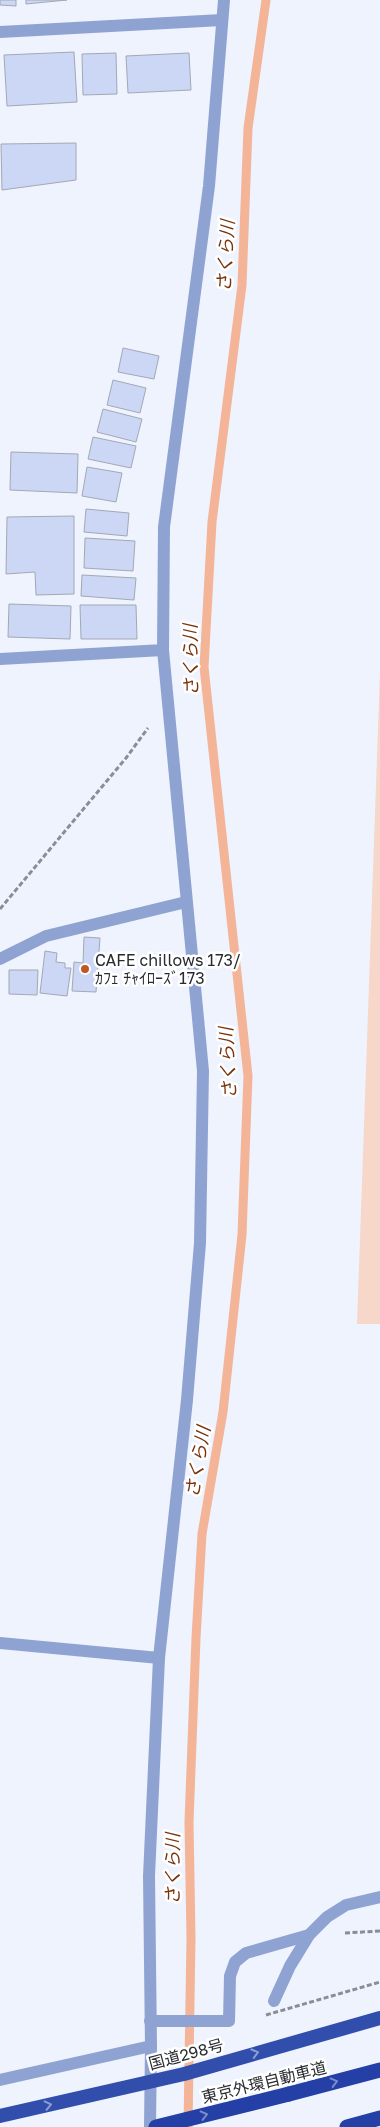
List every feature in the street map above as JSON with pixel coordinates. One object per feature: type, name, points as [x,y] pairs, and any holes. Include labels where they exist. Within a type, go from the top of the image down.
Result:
[{"type":"highway","name":"国道298号","points":[[0,2116],[184,2074],[380,2018]]},
{"type":"highway","name":"東京外環自動車道","points":[[156,2127],[380,2070]]},
{"type":"highway","points":[[347,2127],[380,2118]]},
{"type":"street","points":[[150,2127],[149,1876],[159,1658],[187,1400],[200,1244],[203,1071],[163,650],[164,527],[209,186],[224,0]]},
{"type":"street","points":[[0,32],[222,20]]},
{"type":"street","points":[[0,659],[163,650]]},
{"type":"street","points":[[0,958],[46,936],[186,902]]},
{"type":"street","points":[[0,1643],[159,1658]]},
{"type":"street","points":[[274,2001],[290,1966],[309,1935],[327,1917],[346,1905],[380,1897]]},
{"type":"street","points":[[150,2021],[229,2021],[230,1976],[235,1962],[246,1953],[309,1935]]},
{"type":"street","points":[[0,2080],[150,2046]]},
{"type":"path","points":[[0,909],[126,758],[168,701]]},
{"type":"path","points":[[266,2015],[380,1982]]},
{"type":"shaded area","points":[[380,672],[380,1324],[357,1324]]},
{"type":"building","points":[[0,0],[16,0],[16,6],[0,5]]},
{"type":"building","points":[[26,0],[67,0],[26,4]]},
{"type":"building","points":[[74,52],[77,102],[7,106],[4,55]]},
{"type":"building","points":[[116,53],[117,94],[83,95],[82,54]]},
{"type":"building","points":[[189,53],[191,90],[128,93],[126,56]]},
{"type":"building","points":[[76,143],[76,180],[2,190],[1,144]]},
{"type":"building","points":[[123,348],[159,356],[154,379],[118,372]]},
{"type":"building","points":[[113,380],[146,388],[140,413],[107,405]]},
{"type":"building","points":[[103,409],[142,419],[136,442],[97,432]]},
{"type":"building","points":[[93,437],[136,446],[131,468],[88,459]]},
{"type":"building","points":[[11,452],[78,454],[77,493],[10,490]]},
{"type":"building","points":[[87,467],[122,473],[116,502],[82,496]]},
{"type":"building","points":[[86,509],[129,513],[127,536],[84,532]]},
{"type":"building","points":[[74,516],[74,594],[36,595],[35,572],[6,574],[7,517]]},
{"type":"building","points":[[85,538],[135,541],[133,571],[84,568]]},
{"type":"building","points":[[82,575],[136,578],[134,600],[81,596]]},
{"type":"building","points":[[9,604],[71,606],[70,639],[8,637]]},
{"type":"building","points":[[80,605],[136,605],[137,639],[81,639]]},
{"type":"building","points":[[84,937],[100,938],[96,992],[72,991],[74,962],[83,963]]},
{"type":"building","points":[[45,951],[57,953],[56,962],[65,963],[65,968],[71,968],[67,996],[40,993]]},
{"type":"building","points":[[9,970],[38,970],[37,995],[9,994]]},
{"type":"waterway","name":"さくら川","points":[[188,2127],[191,1938],[189,1822],[196,1638],[202,1534],[223,1412],[242,1235],[248,1076],[204,667],[212,522],[242,285],[248,128],[266,0]]},
{"type":"place","name":"CAFE chillows 173/ ｶﾌｪ ﾁｬｲﾛｰｽﾞ173","points":[[85,969]]}]
